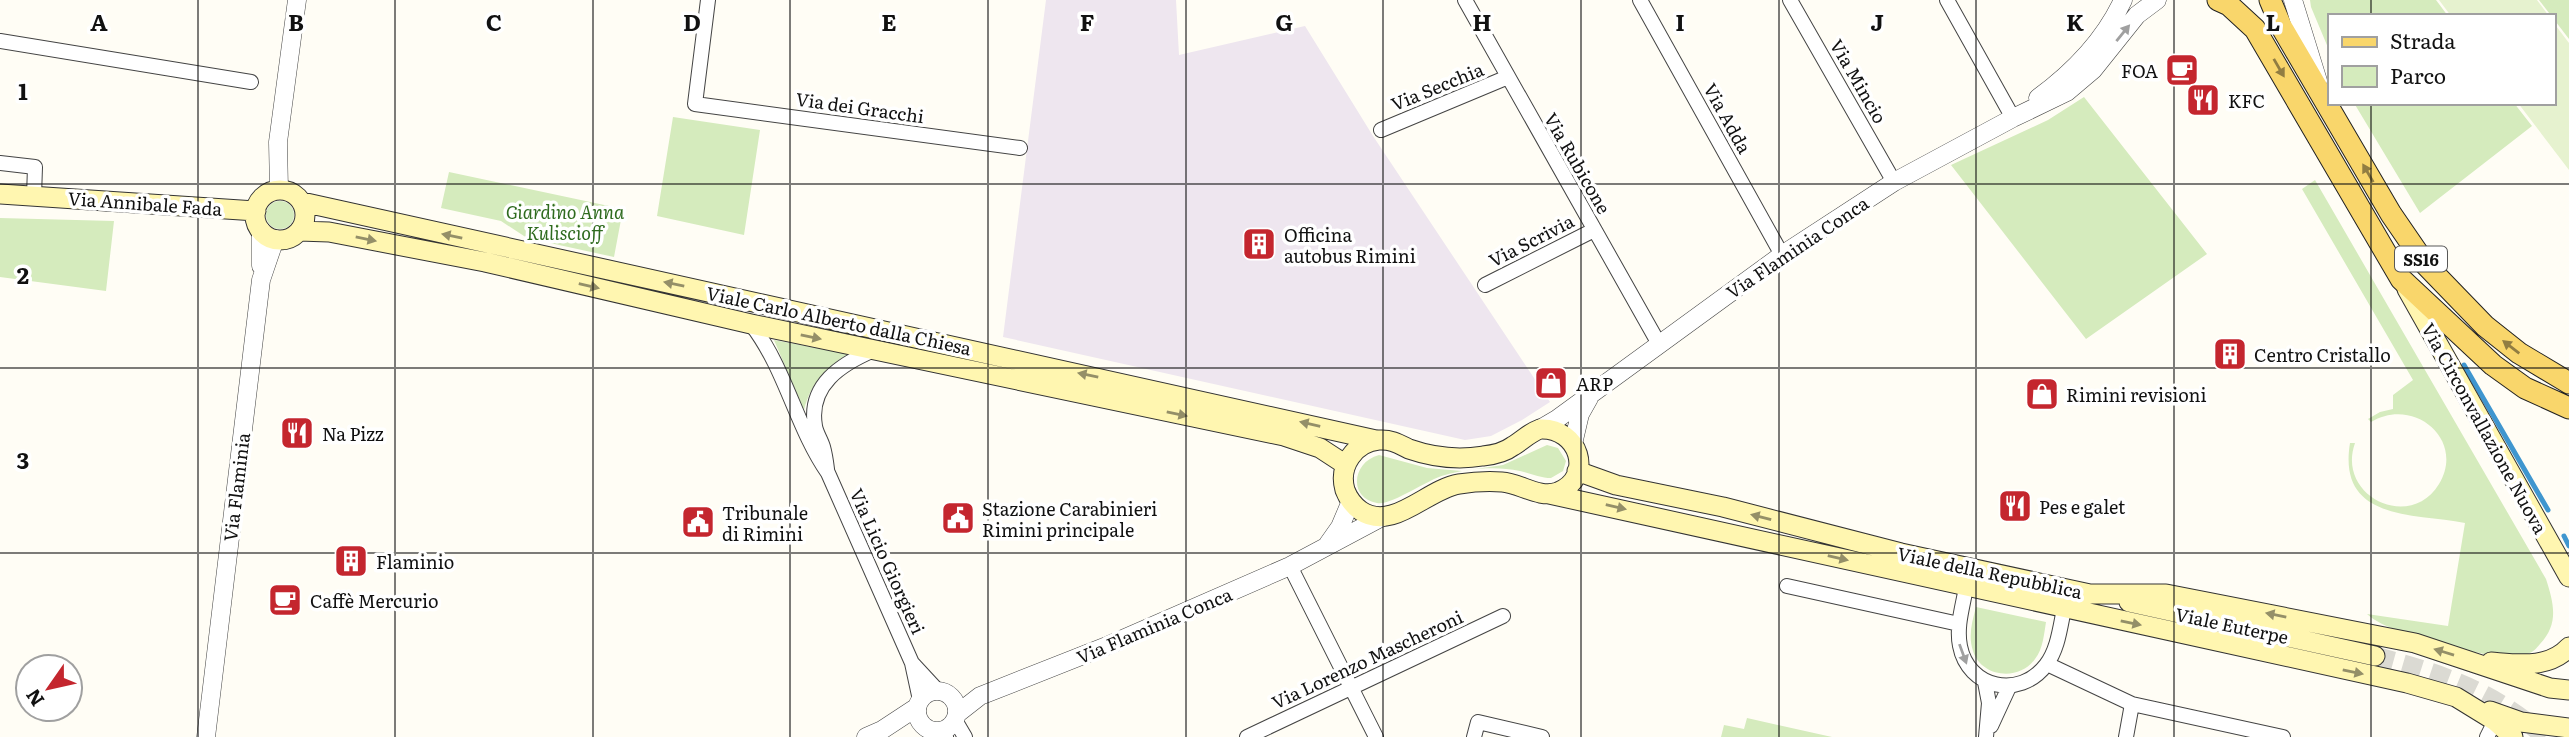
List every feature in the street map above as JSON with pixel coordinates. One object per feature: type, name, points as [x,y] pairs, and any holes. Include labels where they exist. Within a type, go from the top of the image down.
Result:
[{"type":"main road","name":"Via Circonvallazione Nuova","points":[[2218,0],[2229,5],[2255,29],[2402,279],[2569,577]]},
{"type":"main road","name":"SS16","points":[[2270,0],[2281,26],[2328,103]]},
{"type":"main road","name":"SS16","points":[[2329,105],[2391,214],[2426,265],[2485,326],[2519,353],[2569,383]]},
{"type":"main road","points":[[279,190],[291,192],[302,202],[305,217],[299,231],[290,238],[268,235],[256,220],[256,211],[262,197],[279,190]]},
{"type":"main road","name":"Via Annibale Fada","points":[[0,194],[256,211]]},
{"type":"main road","name":"Viale Carlo Alberto dalla Chiesa","points":[[302,202],[1209,411],[1306,442],[1346,465]]},
{"type":"main road","name":"Viale Carlo Alberto dalla Chiesa","points":[[299,231],[329,232],[485,262],[874,350],[1209,411],[1388,440],[1410,449],[1446,457],[1482,457],[1511,448],[1526,435],[1540,429]]},
{"type":"main road","name":"Via Circonvallazione Nuova","points":[[2402,279],[2493,365],[2525,388],[2569,408]]},
{"type":"main road","points":[[1540,429],[1558,431],[1573,444],[1578,454],[1577,471],[1566,487],[1549,494]]},
{"type":"main road","points":[[1376,440],[1357,449],[1346,465],[1344,482],[1351,501],[1363,512],[1382,517]]},
{"type":"main road","name":"Viale della Repubblica","points":[[1577,471],[1616,485],[1723,507],[1901,553],[2090,594],[2166,594],[2415,643],[2550,688],[2569,690]]},
{"type":"main road","name":"Viale della Repubblica","points":[[1382,517],[1397,514],[1421,499],[1457,484],[1502,482],[2064,609],[2407,683],[2456,697]]},
{"type":"main road","name":"Viale Euterpe","points":[[2090,594],[2375,656]]},
{"type":"main road","points":[[2472,661],[2540,664],[2563,654],[2569,647]]},
{"type":"main road","points":[[2456,697],[2521,722],[2569,728]]},
{"type":"main road","points":[[2456,697],[2491,729],[2514,737]]},
{"type":"street","points":[[279,190],[278,142],[297,0]]},
{"type":"street","name":"Via dei Gracchi","points":[[708,0],[695,104],[1020,148]]},
{"type":"street","name":"Via Rubicone","points":[[1465,0],[1659,344]]},
{"type":"street","name":"Via Adda","points":[[1640,0],[1782,255]]},
{"type":"street","name":"Via Mincio","points":[[1790,0],[1894,181]]},
{"type":"street","points":[[1947,0],[2013,118]]},
{"type":"street","name":"Via Flaminia Conca","points":[[2013,118],[2077,65],[2123,0]]},
{"type":"street","name":"Via Flaminia Conca","points":[[1540,429],[1782,255],[1894,181],[2067,92],[2093,70],[2137,15],[2157,0]]},
{"type":"street","points":[[2292,0],[2310,49],[2321,91]]},
{"type":"street","points":[[0,41],[251,82]]},
{"type":"street","name":"Via Secchia","points":[[1381,130],[1508,77]]},
{"type":"street","points":[[0,163],[35,167],[34,196]]},
{"type":"street","name":"Via Scrivia","points":[[1485,285],[1594,230]]},
{"type":"street","name":"Via Flaminia","points":[[206,737],[268,235]]},
{"type":"street","name":"Via Licio Giorgieri","points":[[751,324],[765,342],[816,455],[828,473],[912,663],[919,704]]},
{"type":"street","name":"Via Licio Giorgieri","points":[[828,473],[824,449],[815,427],[814,404],[824,382],[848,361],[874,350]]},
{"type":"street","name":"Via Flaminia Conca","points":[[1573,444],[1580,414],[1592,393]]},
{"type":"street","points":[[1326,547],[1340,527],[1351,501]]},
{"type":"street","name":"Via Flaminia Conca","points":[[956,717],[980,696],[1290,566],[1382,517]]},
{"type":"street","points":[[1290,566],[1376,737]]},
{"type":"street","points":[[1787,586],[1959,624]]},
{"type":"street","points":[[1966,587],[1958,636],[1963,658],[1976,676],[1985,682],[2009,687],[2028,680],[2047,664],[2056,646],[2064,609]]},
{"type":"street","name":"Via Lorenzo Mascheroni","points":[[1247,737],[1503,616]]},
{"type":"street","name":"Via Licio Giorgieri","points":[[912,663],[944,694]]},
{"type":"street","points":[[2047,664],[2132,704],[2283,737]]},
{"type":"street","points":[[1985,682],[1989,703],[1986,737]]},
{"type":"street","points":[[1986,737],[2009,687]]},
{"type":"street","points":[[931,692],[944,694],[957,708],[956,717],[948,728],[936,731],[912,725],[874,734],[919,704],[931,692]]},
{"type":"street","name":"Via Flaminia Conca","points":[[944,694],[980,696]]},
{"type":"street","points":[[919,704],[917,714],[936,731]]},
{"type":"street","points":[[2126,737],[2132,704]]},
{"type":"street","points":[[956,717],[965,737]]},
{"type":"street","points":[[1475,737],[1478,722],[1542,737]]},
{"type":"shaded area","points":[[1046,0],[1176,0],[1179,55],[1305,26],[1373,136],[1550,402],[1491,436],[1465,440],[1003,337]]},
{"type":"green space","points":[[2310,0],[2436,0],[2446,14],[2328,14],[2328,48]]},
{"type":"green space","points":[[2439,0],[2537,0],[2548,14],[2450,14]]},
{"type":"green space","points":[[2539,0],[2569,0],[2569,39],[2555,21],[2555,14],[2550,14]]},
{"type":"green space","points":[[2555,25],[2569,43],[2569,170],[2520,105],[2555,105]]},
{"type":"green space","points":[[2084,97],[2207,254],[2086,339],[1951,165],[2048,120]]},
{"type":"green space","points":[[2355,105],[2516,105],[2532,126],[2420,213]]},
{"type":"green space","points":[[673,117],[760,130],[744,235],[657,216]]},
{"type":"green space","name":"Giardino Anna Kuliscioff","points":[[449,172],[623,209],[614,257],[527,238],[501,221],[441,208]]},
{"type":"green space","points":[[2315,180],[2546,579],[2553,605],[2552,621],[2546,636],[2536,649],[2529,653],[2506,657],[2466,650],[2397,630],[2367,614],[2448,626],[2465,523],[2384,509],[2367,500],[2355,487],[2349,469],[2350,443],[2355,443],[2352,462],[2356,479],[2366,492],[2379,501],[2395,506],[2411,505],[2426,498],[2439,484],[2446,467],[2446,452],[2431,426],[2418,418],[2403,414],[2387,415],[2371,422],[2368,419],[2393,409],[2393,395],[2413,380],[2302,189]]},
{"type":"green space","points":[[280,201],[290,205],[294,215],[290,225],[280,229],[270,225],[266,215],[270,205]]},
{"type":"green space","points":[[0,218],[114,221],[106,291],[0,277]]},
{"type":"green space","points":[[774,340],[848,354],[820,377],[804,410]]},
{"type":"green space","points":[[1547,445],[1558,448],[1566,461],[1563,471],[1551,478],[1511,469],[1474,469],[1503,465]]},
{"type":"green space","points":[[1379,455],[1427,468],[1462,471],[1437,478],[1383,503],[1368,500],[1361,494],[1357,480],[1363,465]]},
{"type":"green space","points":[[1976,607],[2046,622],[2040,651],[2028,666],[2020,671],[2001,673],[1992,671],[1977,660],[1971,640]]},
{"type":"green space","points":[[1747,718],[1832,737],[1721,737],[1724,725],[1744,729]]},
{"type":"waterway","points":[[2464,365],[2548,510]]},
{"type":"waterway","points":[[2564,536],[2569,546]]},
{"type":"tunnel","points":[[2375,656],[2444,677],[2486,695],[2545,737]]},
{"type":"place","name":"FOA","points":[[2182,70]]},
{"type":"place","name":"KFC","points":[[2203,100]]},
{"type":"place","name":"Officina autobus Rimini","points":[[1259,244]]},
{"type":"place","name":"Centro Cristallo","points":[[2230,354]]},
{"type":"place","name":"ARP","points":[[1551,383]]},
{"type":"place","name":"Rimini revisioni","points":[[2042,394]]},
{"type":"place","name":"Na Pizz","points":[[297,433]]},
{"type":"place","name":"Pes e galet","points":[[2015,506]]},
{"type":"place","name":"Stazione Carabinieri Rimini principale","points":[[958,518]]},
{"type":"place","name":"Tribunale di Rimini","points":[[698,522]]},
{"type":"place","name":"Flaminio","points":[[351,561]]},
{"type":"place","name":"Caffè Mercurio","points":[[285,600]]}]
